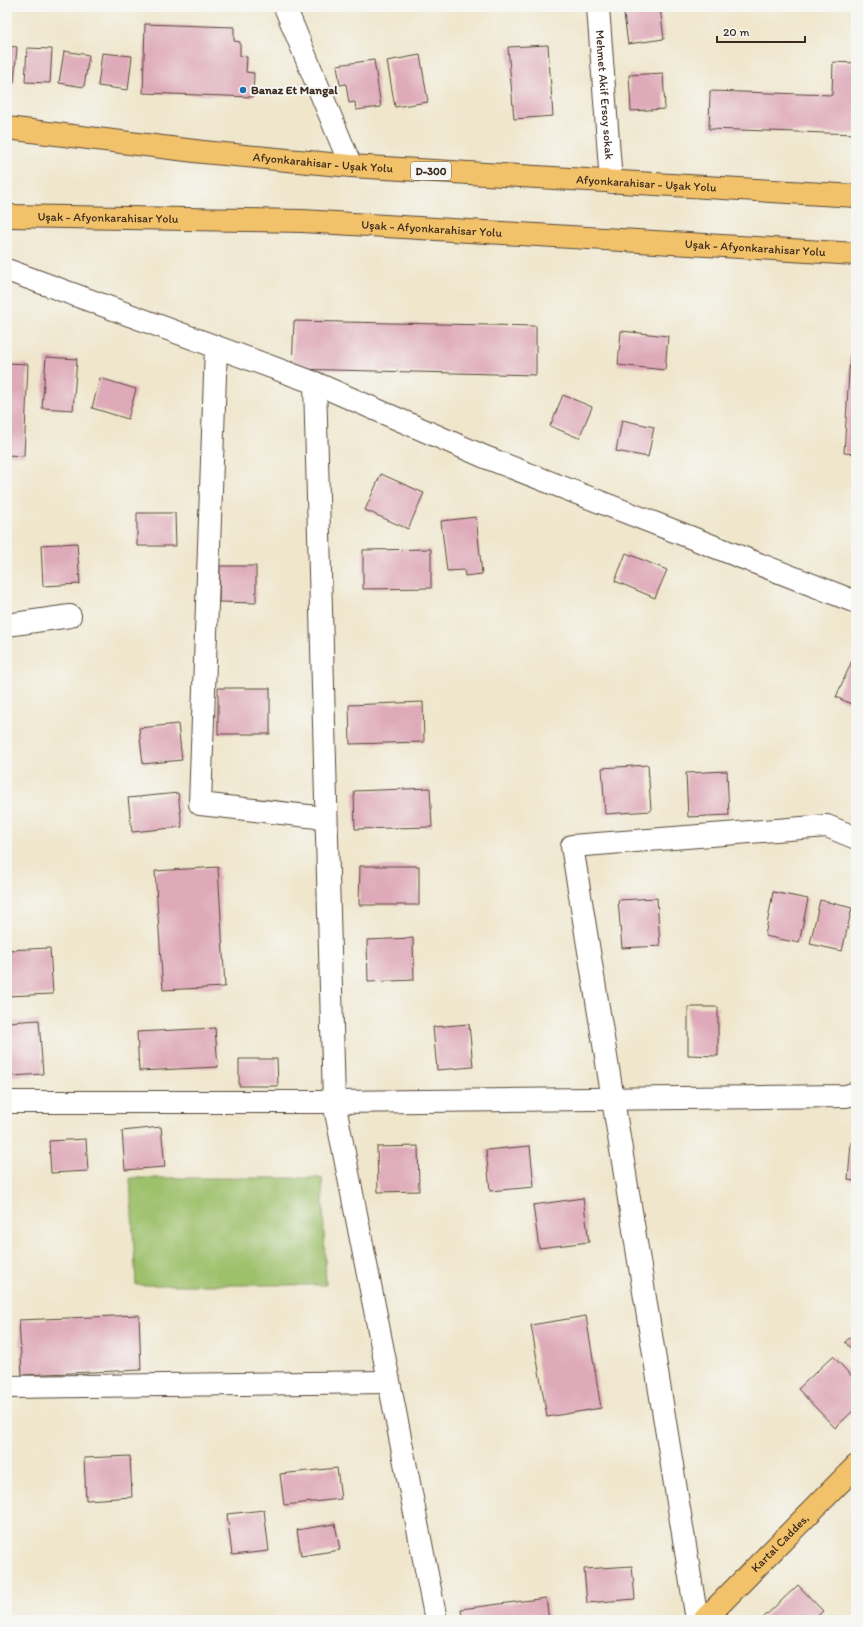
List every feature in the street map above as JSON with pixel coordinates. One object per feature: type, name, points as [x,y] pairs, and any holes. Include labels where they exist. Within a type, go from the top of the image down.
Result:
[{"type":"main road","name":"Afyonkarahisar - Uşak Yolu","points":[[7,128],[203,152],[351,166],[856,196]]},
{"type":"main road","name":"Uşak - Afyonkarahisar Yolu","points":[[7,216],[302,221],[856,254]]},
{"type":"main road","name":"Kartal Caddes,","points":[[704,1620],[856,1466]]},
{"type":"street","points":[[285,7],[351,166]]},
{"type":"street","name":"Mehmet Akif Ersoy sokak","points":[[598,7],[611,182]]},
{"type":"street","points":[[7,270],[315,383],[485,457],[856,602]]},
{"type":"street","points":[[216,347],[200,804],[326,818]]},
{"type":"street","points":[[315,383],[334,1102],[436,1620]]},
{"type":"street","points":[[7,624],[70,616]]},
{"type":"street","points":[[697,1620],[572,846],[827,826],[856,838]]},
{"type":"street","points":[[7,1102],[334,1102],[846,1096],[856,1093]]},
{"type":"street","points":[[7,1387],[388,1382]]},
{"type":"green space","points":[[130,1178],[322,1178],[326,1285],[136,1285]]},
{"type":"building","points":[[623,7],[660,7],[664,39],[628,44]]},
{"type":"building","points":[[145,24],[234,27],[234,41],[240,42],[240,56],[247,57],[246,72],[254,73],[253,97],[143,93]]},
{"type":"building","points":[[548,45],[553,116],[514,119],[508,47]]},
{"type":"building","points":[[7,46],[17,47],[14,83],[7,82]]},
{"type":"building","points":[[27,48],[52,49],[50,83],[25,82]]},
{"type":"building","points":[[64,51],[89,55],[84,87],[59,83]]},
{"type":"building","points":[[102,53],[132,56],[128,90],[98,86]]},
{"type":"building","points":[[420,55],[428,102],[395,107],[387,61]]},
{"type":"building","points":[[374,60],[381,107],[356,110],[355,102],[349,103],[346,84],[340,85],[337,65]]},
{"type":"building","points":[[833,62],[856,63],[856,134],[709,129],[710,91],[832,95]]},
{"type":"building","points":[[663,73],[665,109],[631,111],[629,75]]},
{"type":"building","points":[[294,321],[536,326],[536,375],[292,369]]},
{"type":"building","points":[[621,331],[668,336],[665,370],[618,365]]},
{"type":"building","points":[[850,356],[856,356],[856,454],[844,453]]},
{"type":"building","points":[[46,357],[77,359],[73,410],[42,408]]},
{"type":"building","points":[[7,363],[28,364],[24,456],[7,455]]},
{"type":"building","points":[[100,378],[136,389],[128,419],[92,408]]},
{"type":"building","points":[[563,395],[592,407],[579,438],[550,426]]},
{"type":"building","points":[[622,420],[654,427],[648,457],[616,451]]},
{"type":"building","points":[[381,474],[424,493],[408,529],[365,510]]},
{"type":"building","points":[[137,513],[175,513],[176,546],[137,546]]},
{"type":"building","points":[[476,517],[482,574],[465,576],[464,570],[447,571],[441,521]]},
{"type":"building","points":[[77,543],[80,584],[43,586],[41,545]]},
{"type":"building","points":[[431,549],[431,588],[363,589],[363,550]]},
{"type":"building","points":[[626,553],[667,570],[655,598],[615,581]]},
{"type":"building","points":[[220,566],[256,566],[256,603],[219,602]]},
{"type":"building","points":[[852,661],[856,662],[856,706],[836,697]]},
{"type":"building","points":[[218,688],[270,688],[270,734],[218,734]]},
{"type":"building","points":[[423,702],[424,742],[350,744],[349,705]]},
{"type":"building","points":[[178,724],[182,760],[143,764],[139,728]]},
{"type":"building","points":[[648,765],[651,811],[605,814],[602,768]]},
{"type":"building","points":[[727,771],[729,815],[688,817],[686,773]]},
{"type":"building","points":[[430,788],[432,827],[355,829],[354,791]]},
{"type":"building","points":[[178,793],[182,827],[132,832],[128,798]]},
{"type":"building","points":[[360,866],[419,866],[419,905],[359,905]]},
{"type":"building","points":[[218,867],[225,987],[163,990],[155,871]]},
{"type":"building","points":[[773,892],[808,899],[799,943],[765,936]]},
{"type":"building","points":[[657,898],[660,946],[622,948],[618,900]]},
{"type":"building","points":[[820,900],[852,908],[842,951],[810,944]]},
{"type":"building","points":[[413,938],[414,980],[368,982],[367,940]]},
{"type":"building","points":[[50,948],[53,994],[7,996],[7,950]]},
{"type":"building","points":[[688,1007],[718,1007],[718,1056],[688,1055]]},
{"type":"building","points":[[39,1020],[43,1074],[12,1076],[8,1022]]},
{"type":"building","points":[[469,1024],[473,1067],[437,1070],[433,1027]]},
{"type":"building","points":[[215,1028],[218,1067],[139,1071],[137,1032]]},
{"type":"building","points":[[239,1059],[277,1059],[278,1086],[239,1086]]},
{"type":"building","points":[[161,1127],[165,1167],[125,1170],[122,1131]]},
{"type":"building","points":[[86,1139],[88,1171],[51,1173],[49,1141]]},
{"type":"building","points":[[851,1143],[856,1143],[856,1181],[848,1180]]},
{"type":"building","points":[[418,1146],[419,1191],[378,1192],[377,1147]]},
{"type":"building","points":[[530,1146],[534,1187],[490,1191],[486,1150]]},
{"type":"building","points":[[583,1198],[589,1242],[539,1248],[533,1205]]},
{"type":"building","points":[[139,1315],[141,1370],[22,1375],[19,1320]]},
{"type":"building","points":[[586,1316],[601,1408],[547,1417],[531,1325]]},
{"type":"building","points":[[856,1332],[856,1354],[845,1342]]},
{"type":"building","points":[[833,1356],[856,1381],[856,1408],[835,1428],[798,1389]]},
{"type":"building","points":[[130,1456],[132,1497],[86,1500],[84,1458]]},
{"type":"building","points":[[337,1468],[341,1499],[284,1505],[280,1474]]},
{"type":"building","points":[[264,1510],[269,1551],[232,1555],[227,1514]]},
{"type":"building","points":[[335,1524],[340,1550],[301,1556],[297,1530]]},
{"type":"building","points":[[632,1566],[635,1599],[587,1603],[584,1569]]},
{"type":"building","points":[[798,1585],[823,1611],[813,1620],[765,1620],[763,1618]]},
{"type":"building","points":[[546,1598],[549,1620],[462,1620],[461,1609]]},
{"type":"place","name":"Banaz Et Mangal","points":[[243,90]]}]
